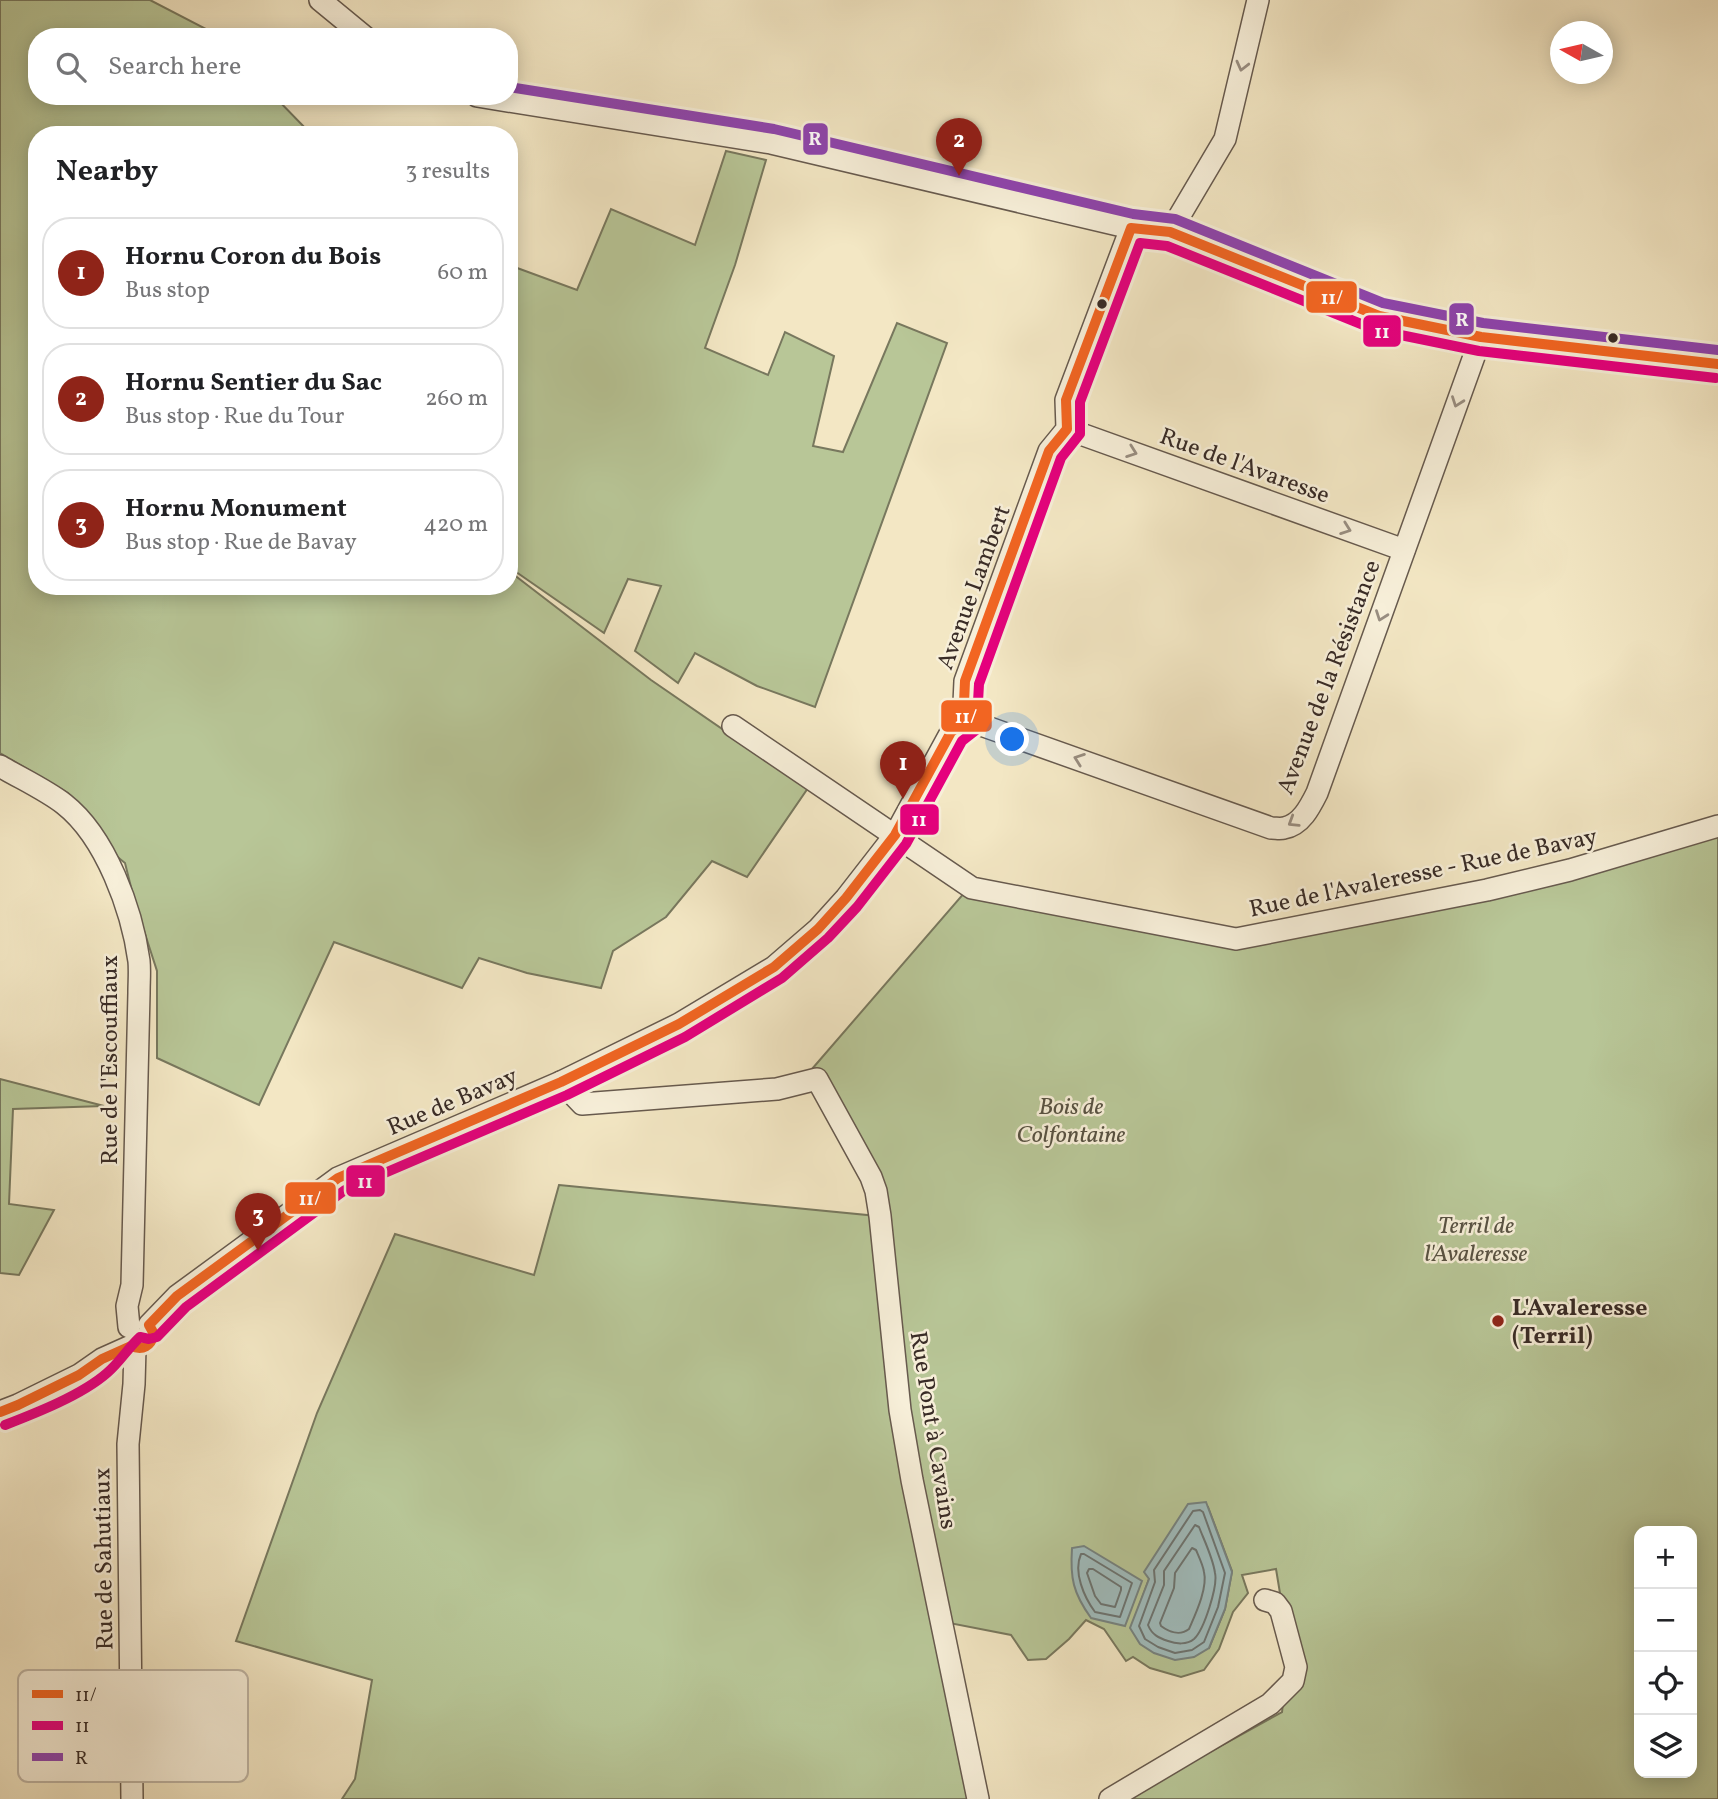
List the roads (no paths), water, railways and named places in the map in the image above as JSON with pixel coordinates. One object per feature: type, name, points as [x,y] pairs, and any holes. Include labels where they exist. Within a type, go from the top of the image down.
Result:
[{"type":"street","points":[[320,0],[354,28]]},
{"type":"street","points":[[1170,232],[1225,139],[1258,0]]},
{"type":"street","points":[[518,103],[771,143],[1131,228],[1170,232],[1379,316],[1480,337],[1718,364]]},
{"type":"street","points":[[1068,429],[1066,400],[1131,228]]},
{"type":"street","name":"Avenue de la Résistance","points":[[967,720],[1272,828],[1284,828],[1296,822],[1309,810],[1317,793],[1480,337]]},
{"type":"street","name":"Rue de l'Avaresse","points":[[1068,429],[1404,550]]},
{"type":"street","name":"Avenue Lambert","points":[[967,720],[964,703],[965,681],[1049,451],[1068,429]]},
{"type":"street","points":[[561,1082],[679,1024],[774,967],[818,929],[895,835],[951,732],[967,720]]},
{"type":"street","points":[[733,726],[895,835]]},
{"type":"street","name":"Rue de l'Escouffiaux","points":[[0,766],[64,804],[85,824],[106,858],[122,894],[139,961],[136,1291],[127,1306],[138,1335],[150,1351],[147,1372],[134,1380]]},
{"type":"street","name":"Rue de l'Avaleresse - Rue de Bavay","points":[[895,835],[972,888],[1236,939],[1487,890],[1718,827]]},
{"type":"street","name":"Rue Pont à Cavains","points":[[561,1082],[582,1104],[777,1090],[817,1079],[871,1177],[876,1191],[904,1434],[978,1799]]},
{"type":"street","name":"Rue de Bavay","points":[[102,1359],[112,1346],[138,1335],[181,1294],[338,1178],[561,1082]]},
{"type":"street","points":[[136,1291],[150,1300],[181,1294]]},
{"type":"street","points":[[0,1412],[79,1375],[102,1359],[111,1362],[134,1380]]},
{"type":"street","name":"Rue de Sahutiaux","points":[[131,1670],[128,1444],[134,1380]]},
{"type":"street","points":[[1111,1799],[1270,1704],[1293,1681],[1296,1667],[1281,1611],[1275,1603],[1265,1600]]},
{"type":"water","points":[[1206,1502],[1232,1572],[1225,1609],[1209,1648],[1194,1657],[1175,1660],[1154,1653],[1140,1644],[1130,1628],[1149,1579],[1144,1572],[1188,1504]]},
{"type":"water","points":[[1084,1546],[1142,1581],[1125,1626],[1091,1618],[1080,1601],[1072,1577],[1072,1548]]},
{"type":"place","name":"Hornu Sentier du Sac","points":[[959,176]]},
{"type":"place","name":"Hornu Coron du Bois","points":[[903,799]]},
{"type":"place","name":"Hornu Monument","points":[[258,1251]]},
{"type":"place","name":"L'Avaleresse (Terril)","points":[[1498,1321]]},
{"type":"park label","name":"Bois de Colfontaine","points":[[1071,1120]]},
{"type":"park label","name":"Terril de l'Avaleresse","points":[[1476,1239]]}]
